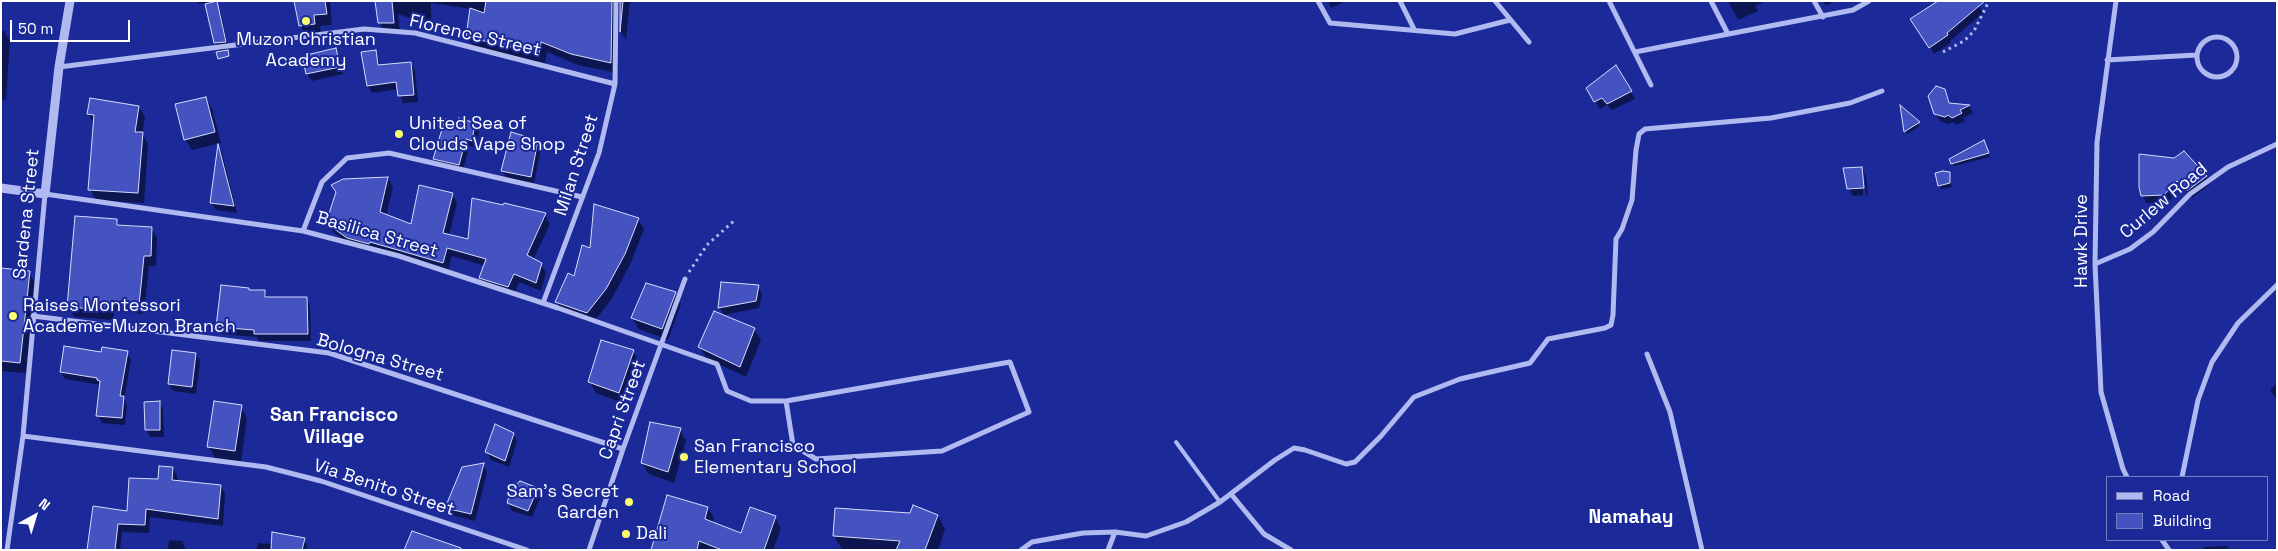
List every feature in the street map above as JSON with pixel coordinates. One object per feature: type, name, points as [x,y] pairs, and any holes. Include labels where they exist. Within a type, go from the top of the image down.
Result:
[{"type":"street","name":"Sardena Street","points":[[7,550],[23,436],[33,316],[59,67],[70,1]]},
{"type":"street","name":"Milan Street","points":[[542,303],[599,153],[615,84],[616,1]]},
{"type":"street","points":[[1318,1],[1330,23],[1455,34],[1510,20]]},
{"type":"street","points":[[1400,1],[1414,29]]},
{"type":"street","points":[[1495,1],[1529,42]]},
{"type":"street","points":[[1608,1],[1652,84]]},
{"type":"street","points":[[1711,1],[1728,34]]},
{"type":"street","points":[[1814,1],[1823,17]]},
{"type":"street","points":[[1636,52],[1823,17],[1853,10],[1870,1]]},
{"type":"street","name":"Hawk Drive","points":[[2116,1],[2097,142],[2094,264],[2101,392],[2126,476]]},
{"type":"street","name":"Florence Street","points":[[59,67],[364,30],[415,33],[615,84]]},
{"type":"street","points":[[2222,37],[2233,45],[2237,58],[2231,71],[2218,77],[2205,74],[2197,62],[2196,55],[2202,43],[2208,38],[2222,37]]},
{"type":"street","points":[[2107,60],[2196,55]]},
{"type":"street","points":[[1021,550],[1032,542],[1083,533],[1115,532],[1146,536],[1186,522],[1220,502],[1275,460],[1294,448],[1346,464],[1355,462],[1381,436],[1414,397],[1460,379],[1530,363],[1548,339],[1605,328],[1611,325],[1614,315],[1616,239],[1632,200],[1636,150],[1639,134],[1645,129],[1770,118],[1850,103],[1882,92]]},
{"type":"street","name":"Curlew Road","points":[[2094,264],[2130,250],[2153,232],[2190,194],[2228,167],[2277,144]]},
{"type":"street","points":[[303,232],[322,182],[347,158],[389,153],[582,197]]},
{"type":"street","name":"Basilica Street","points":[[1,188],[303,232],[399,256],[718,364],[727,391],[750,401],[786,401]]},
{"type":"street","name":"Capri Street","points":[[589,550],[623,449],[685,279]]},
{"type":"street","points":[[2182,476],[2198,400],[2212,362],[2238,323],[2277,285]]},
{"type":"street","name":"Bologna Street","points":[[33,316],[328,353],[623,449]]},
{"type":"street","points":[[1647,354],[1670,412],[1702,550]]},
{"type":"street","points":[[1010,362],[1029,412],[942,451],[816,459],[793,445],[786,401],[1010,362]]},
{"type":"street","name":"Via Benito Street","points":[[23,436],[266,467],[321,481],[527,550]]},
{"type":"street","points":[[1231,494],[1264,534],[1291,550]]},
{"type":"street","points":[[1108,550],[1115,532]]},
{"type":"lane","points":[[1176,442],[1220,502]]},
{"type":"path","points":[[1943,52],[1964,41],[1974,30],[1988,1]]},
{"type":"path","points":[[685,279],[707,244],[736,219]]},
{"type":"building","points":[[217,1],[226,42],[214,43],[205,4]]},
{"type":"building","points":[[294,1],[325,1],[327,14],[314,15],[315,24],[299,26]]},
{"type":"building","points":[[375,1],[392,1],[394,23],[378,23]]},
{"type":"building","points":[[486,1],[612,1],[611,63],[571,54],[541,42],[539,53],[466,37],[470,8],[484,13]]},
{"type":"building","points":[[620,1],[623,1],[620,32]]},
{"type":"building","points":[[1938,1],[1985,1],[1947,33],[1948,35],[1929,48],[1910,19]]},
{"type":"building","points":[[336,48],[340,67],[306,74],[302,56]]},
{"type":"building","points":[[228,50],[229,56],[218,59],[216,52]]},
{"type":"building","points":[[376,50],[378,65],[411,62],[414,95],[398,96],[396,82],[367,86],[361,52]]},
{"type":"building","points":[[1616,65],[1632,91],[1607,104],[1602,98],[1594,102],[1586,88]]},
{"type":"building","points":[[1936,86],[1945,89],[1949,103],[1970,105],[1960,110],[1962,113],[1952,118],[1948,115],[1945,117],[1934,114],[1928,96]]},
{"type":"building","points":[[206,97],[215,132],[184,140],[175,104]]},
{"type":"building","points":[[90,98],[139,106],[135,132],[143,132],[138,193],[88,190],[94,115],[87,114]]},
{"type":"building","points":[[1900,105],[1920,122],[1904,132]]},
{"type":"building","points":[[459,118],[475,123],[472,141],[466,139],[459,165],[433,159],[445,119],[458,123]]},
{"type":"building","points":[[511,132],[538,140],[531,177],[501,171]]},
{"type":"building","points":[[1984,140],[1989,153],[1951,164],[1949,159]]},
{"type":"building","points":[[218,144],[234,206],[210,203]]},
{"type":"building","points":[[2184,151],[2207,176],[2187,191],[2177,181],[2164,195],[2141,196],[2139,187],[2139,154],[2174,158]]},
{"type":"building","points":[[1862,167],[1864,188],[1847,189],[1843,168]]},
{"type":"building","points":[[1950,172],[1950,183],[1938,186],[1935,173]]},
{"type":"building","points":[[388,177],[380,212],[411,224],[419,185],[453,193],[443,233],[468,239],[472,198],[546,213],[527,255],[542,263],[536,283],[514,274],[508,287],[479,278],[486,259],[447,248],[443,263],[370,242],[369,244],[347,238],[326,223],[336,192],[331,185],[343,179]]},
{"type":"building","points":[[594,204],[639,218],[625,254],[606,289],[587,313],[555,302],[568,273],[574,276],[582,245],[590,248]]},
{"type":"building","points":[[75,216],[117,219],[117,225],[152,227],[151,256],[144,256],[139,305],[109,302],[109,310],[67,307]]},
{"type":"building","name":"Raises Montessori Academe-Muzon Branch","points":[[1,268],[30,271],[20,363],[1,361]]},
{"type":"building","points":[[721,282],[759,285],[756,301],[718,308]]},
{"type":"building","points":[[646,283],[676,292],[662,329],[631,318]]},
{"type":"building","points":[[221,285],[249,288],[249,290],[265,290],[265,297],[307,297],[308,334],[254,334],[254,330],[216,327]]},
{"type":"building","points":[[714,311],[755,328],[740,367],[698,347]]},
{"type":"building","points":[[601,340],[634,350],[619,393],[588,382]]},
{"type":"building","points":[[64,346],[101,352],[102,347],[128,351],[120,396],[124,396],[122,418],[96,416],[100,381],[97,378],[60,372]]},
{"type":"building","points":[[172,350],[196,353],[192,387],[168,384]]},
{"type":"building","points":[[160,401],[160,430],[145,430],[144,402]]},
{"type":"building","points":[[214,401],[242,405],[235,451],[207,447]]},
{"type":"building","points":[[650,422],[681,428],[668,472],[641,463]]},
{"type":"building","points":[[495,424],[514,433],[505,461],[485,452]]},
{"type":"building","points":[[484,463],[471,514],[445,508],[462,467]]},
{"type":"building","points":[[159,466],[173,467],[172,480],[221,485],[218,519],[146,509],[145,525],[118,524],[115,550],[87,550],[93,506],[127,511],[129,478],[158,479]]},
{"type":"building","points":[[520,481],[538,488],[528,511],[507,503],[511,489]]},
{"type":"building","points":[[667,495],[708,507],[705,519],[741,533],[750,507],[776,516],[764,550],[722,550],[699,541],[697,550],[651,550]]},
{"type":"building","points":[[913,505],[938,515],[925,550],[896,550],[900,541],[833,536],[835,508],[910,513]]},
{"type":"building","points":[[412,531],[461,548],[461,550],[404,550]]},
{"type":"building","points":[[272,532],[305,538],[302,550],[271,550]]},
{"type":"place","name":"Muzon Christian Academy","points":[[306,21]]},
{"type":"place","name":"United Sea of Clouds Vape Shop","points":[[399,134]]},
{"type":"place","name":"Raises Montessori Academe-Muzon Branch","points":[[13,316]]},
{"type":"place","name":"San Francisco Elementary School","points":[[684,457]]},
{"type":"place","name":"Sam's Secret Garden","points":[[629,502]]},
{"type":"place","name":"Dali","points":[[626,534]]},
{"type":"district","name":"San Francisco Village","points":[[334,427]]},
{"type":"district","name":"Namahay","points":[[1631,518]]}]
